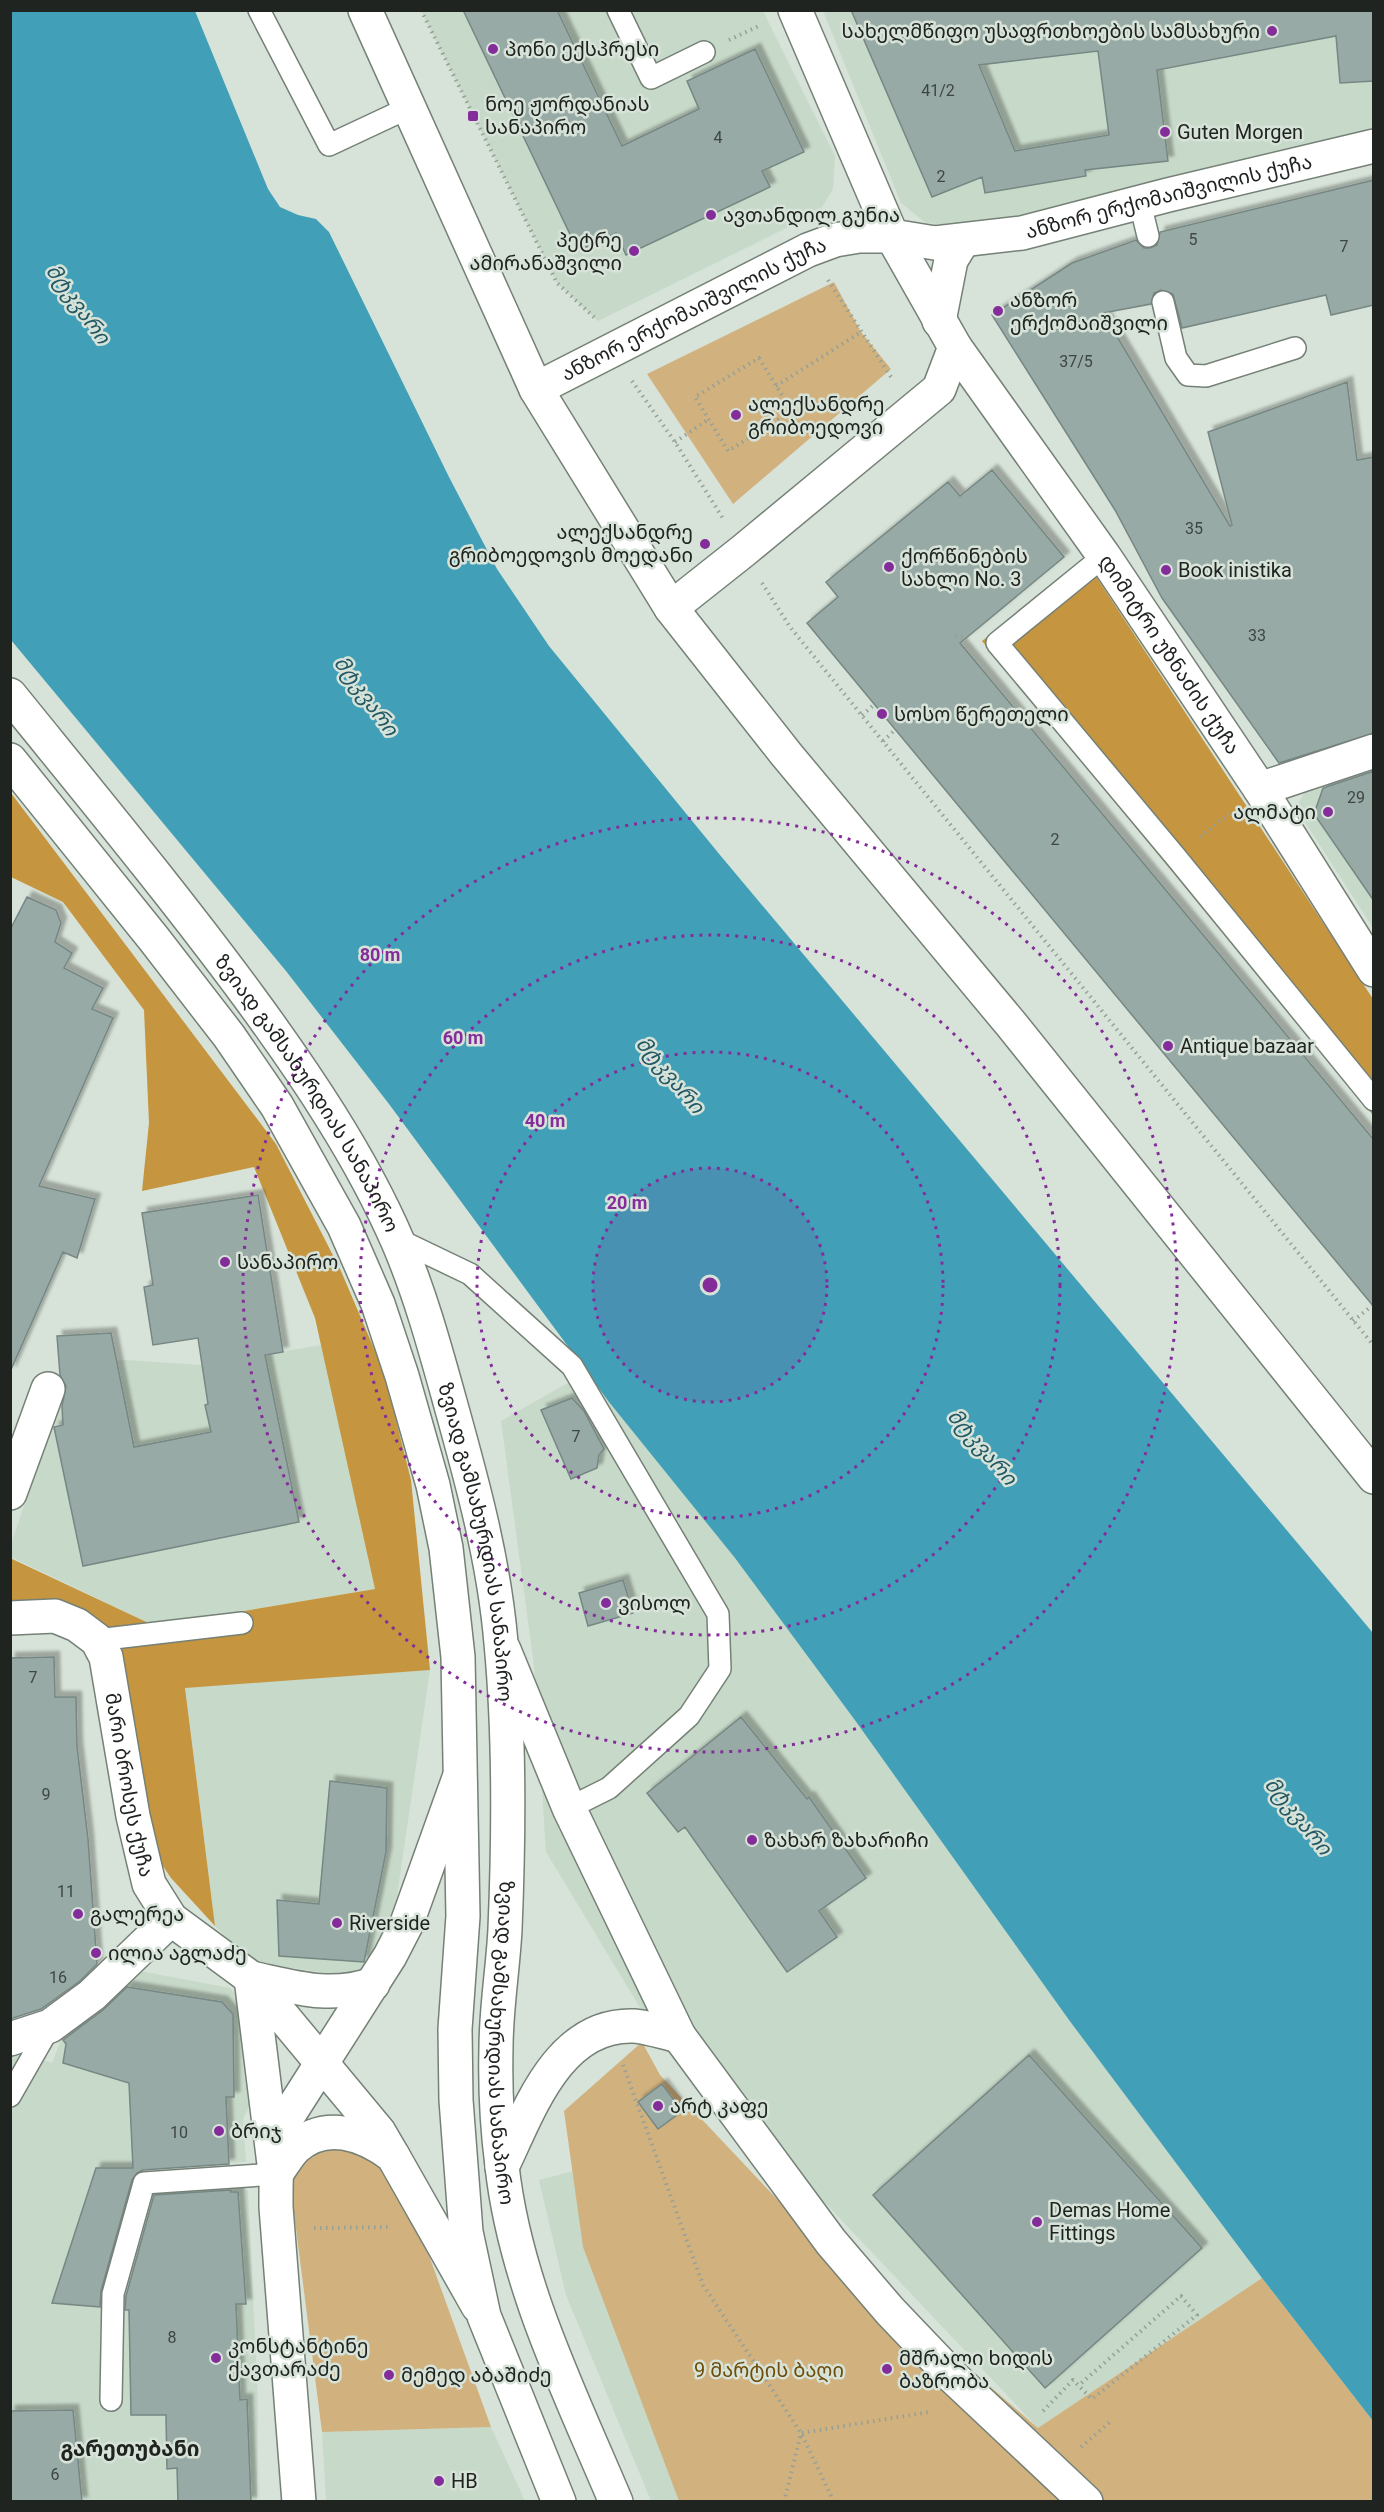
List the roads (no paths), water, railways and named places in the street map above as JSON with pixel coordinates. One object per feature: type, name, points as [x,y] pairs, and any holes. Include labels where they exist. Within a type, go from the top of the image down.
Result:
[{"type":"main road","points":[[365,10],[536,389],[671,608],[786,754],[1018,1033],[1374,1477]]},
{"type":"main road","name":"დიმიტრი უზნაძის ქუჩა","points":[[782,16],[892,236],[947,334],[1104,556],[1260,789],[1374,970]]},
{"type":"main road","name":"ანზორ ერქომაიშვილის ქუჩა","points":[[536,389],[808,250],[835,240],[859,236],[892,236],[936,243],[962,242],[1022,233],[1374,146]]},
{"type":"main road","points":[[671,608],[939,389],[947,334],[951,260],[962,242]]},
{"type":"main road","name":"ზვიად გამსახურდიას სანაპირო","points":[[10,695],[206,939],[275,1032],[320,1098],[355,1158],[397,1239],[420,1300],[472,1478],[488,1550],[501,1643],[507,1750],[508,1844],[505,1935],[496,2044],[502,2167],[511,2222],[523,2270],[537,2311],[616,2502]]},
{"type":"main road","points":[[1260,789],[1374,752]]},
{"type":"main road","name":"ზვიად გამსახურდიას სანაპირო","points":[[10,760],[229,1036],[278,1106],[349,1236],[378,1304],[402,1376],[433,1485],[446,1548],[458,1657],[463,1916],[454,2029],[456,2100],[466,2232],[484,2316],[559,2502]]},
{"type":"main road","points":[[10,1493],[48,1389]]},
{"type":"main road","points":[[10,1617],[55,1616],[77,1625],[97,1640]]},
{"type":"main road","name":"მარი ბროსეს ქუჩა","points":[[97,1640],[106,1657],[133,1816],[149,1884],[171,1919],[251,1978],[379,2132],[484,2316]]},
{"type":"main road","points":[[501,1643],[569,1808],[679,2036],[831,2241],[890,2311],[953,2378],[1086,2502]]},
{"type":"main road","points":[[276,2174],[279,2136],[288,2116],[373,1984],[407,1923],[460,1774]]},
{"type":"main road","points":[[10,2039],[50,2026],[92,1995],[171,1919]]},
{"type":"main road","points":[[251,1978],[276,2174],[299,2502]]},
{"type":"main road","name":"მარი ბროსეს ქუჩა","points":[[251,1978],[303,1989],[333,1992],[353,1991],[373,1984]]},
{"type":"main road","points":[[502,2167],[533,2102],[552,2071],[573,2047],[592,2035],[612,2027],[636,2026],[679,2036]]},
{"type":"main road","points":[[276,2174],[294,2149],[307,2139],[324,2133],[339,2132],[358,2135],[379,2145],[393,2156]]},
{"type":"lane","points":[[259,10],[329,145],[408,108]]},
{"type":"lane","points":[[618,10],[651,78],[705,52]]},
{"type":"lane","points":[[1140,202],[1148,236]]},
{"type":"lane","points":[[1163,302],[1176,358],[1188,375],[1206,376],[1295,348]]},
{"type":"lane","points":[[1104,556],[997,643],[1370,1086]]},
{"type":"lane","points":[[397,1239],[470,1274],[572,1366],[718,1614],[720,1670],[689,1716],[609,1788],[569,1808]]},
{"type":"lane","points":[[97,1640],[242,1623]]},
{"type":"lane","points":[[10,2096],[50,2026]]},
{"type":"lane","points":[[111,2400],[113,2294],[144,2183],[276,2174]]},
{"type":"water","name":"მტკვარი","points":[[10,11],[195,11],[268,189],[280,207],[298,215],[316,219],[329,232],[449,477],[497,569],[549,646],[720,855],[1373,1633],[1373,2421],[1262,2278],[1069,2020],[857,1723],[735,1558],[609,1402],[389,1104],[286,971],[11,640]]},
{"type":"place","name":"სახელმწიფო უსაფრთხოების სამსახური","points":[[1272,31]]},
{"type":"place","name":"პონი ექსპრესი","points":[[493,49]]},
{"type":"place","name":"ნოე ჟორდანიას სანაპირო","points":[[473,116]]},
{"type":"place","name":"Guten Morgen","points":[[1165,132]]},
{"type":"place","name":"ავთანდილ გუნია","points":[[711,215]]},
{"type":"place","name":"პეტრე ამირანაშვილი","points":[[634,251]]},
{"type":"place","name":"ანზორ ერქომაიშვილი","points":[[998,311]]},
{"type":"place","name":"ალექსანდრე გრიბოედოვი","points":[[736,415]]},
{"type":"place","name":"ალექსანდრე გრიბოედოვის მოედანი","points":[[705,544]]},
{"type":"place","name":"ქორწინების სახლი No. 3","points":[[889,567]]},
{"type":"place","name":"Book inistika","points":[[1166,570]]},
{"type":"place","name":"სოსო წერეთელი","points":[[882,714]]},
{"type":"place","name":"ალმატი","points":[[1328,812]]},
{"type":"place","name":"Antique bazaar","points":[[1168,1046]]},
{"type":"place","name":"სანაპირო","points":[[225,1262]]},
{"type":"place","name":"ვისოლ","points":[[606,1603]]},
{"type":"place","name":"ზახარ ზახარიჩი","points":[[752,1840]]},
{"type":"place","name":"გალერეა","points":[[78,1914]]},
{"type":"place","name":"Riverside","points":[[337,1923]]},
{"type":"place","name":"ილია აგლაძე","points":[[96,1953]]},
{"type":"place","name":"არტ კაფე","points":[[658,2106]]},
{"type":"place","name":"ბრიჯ","points":[[219,2131]]},
{"type":"place","name":"Demas Home Fittings","points":[[1037,2222]]},
{"type":"place","name":"კონსტანტინე ქავთარაძე","points":[[216,2358]]},
{"type":"place","name":"მშრალი ხიდის ბაზრობა","points":[[887,2369]]},
{"type":"place","name":"მემედ აბაშიძე","points":[[389,2375]]},
{"type":"place","name":"HB","points":[[439,2481]]},
{"type":"district","name":"გარეთუბანი","points":[[130,2449]]},
{"type":"park label","name":"9 მარტის ბაღი","points":[[769,2370]]}]
